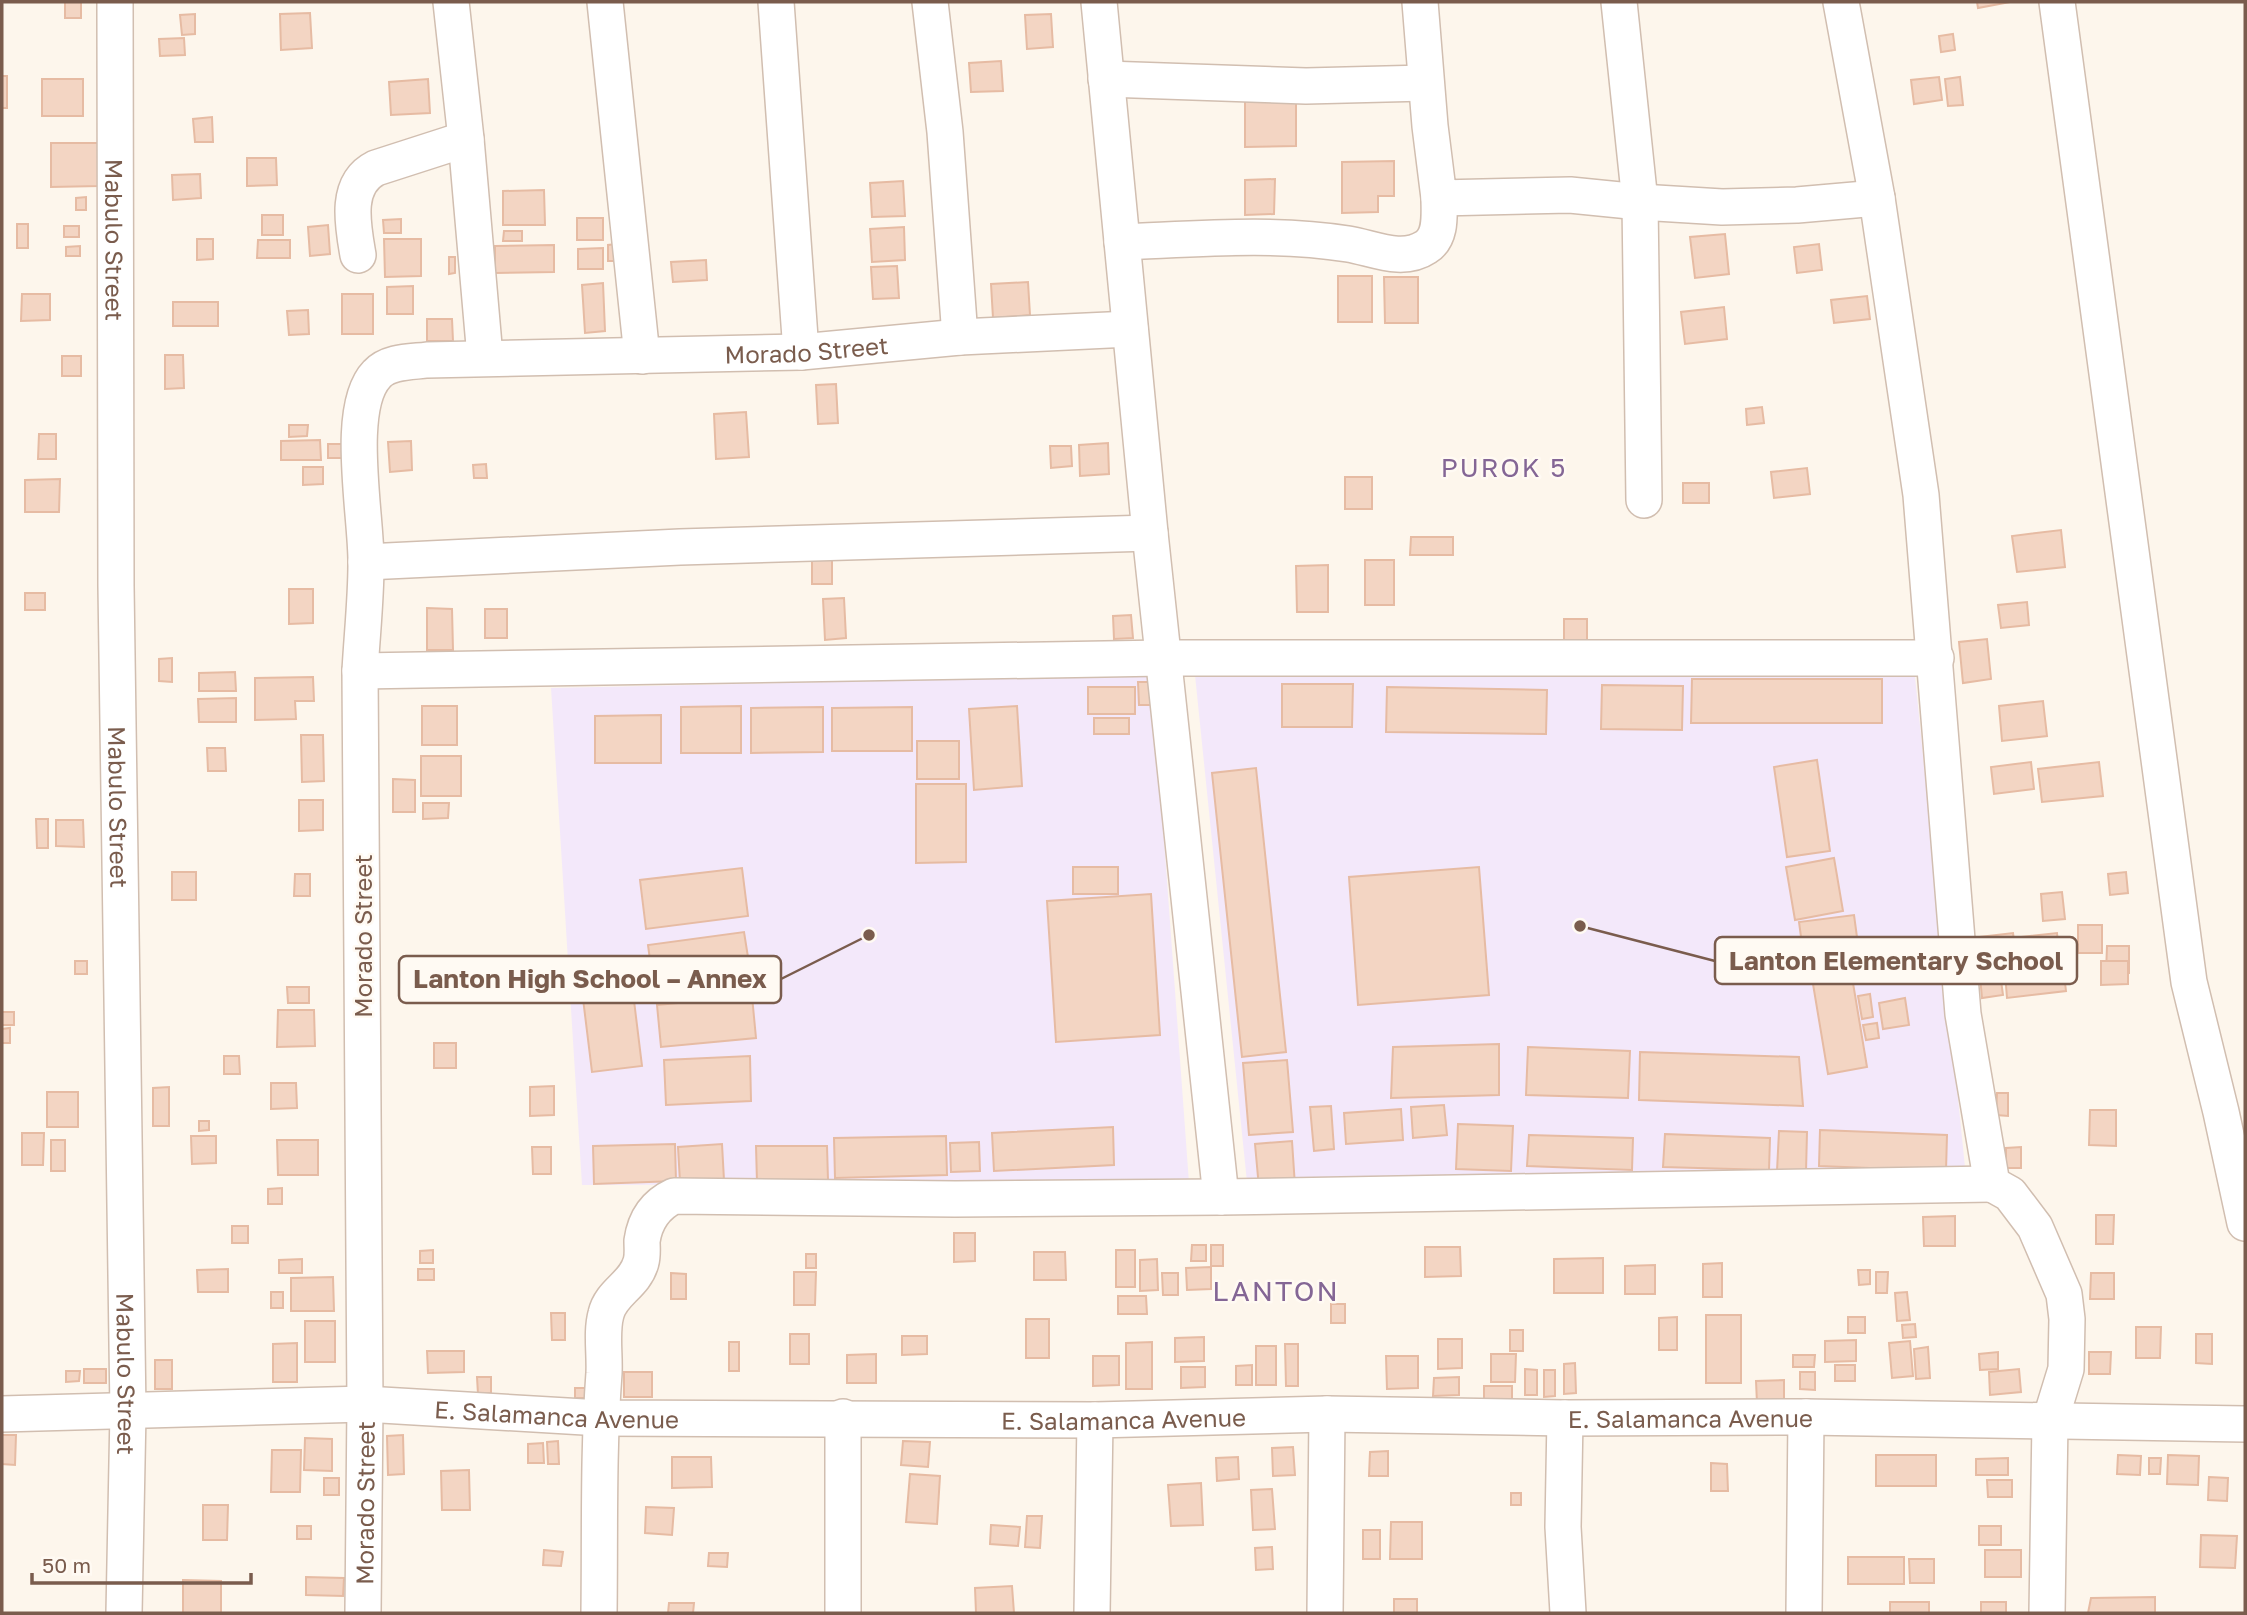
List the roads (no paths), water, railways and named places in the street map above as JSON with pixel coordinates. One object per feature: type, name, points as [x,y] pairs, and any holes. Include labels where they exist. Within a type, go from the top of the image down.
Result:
[{"type":"street","name":"Mabulo Street","points":[[115,2],[116,586],[128,1412],[124,1613]]},
{"type":"street","points":[[451,2],[485,357]]},
{"type":"street","points":[[605,2],[642,356]]},
{"type":"street","points":[[776,2],[801,352]]},
{"type":"street","points":[[930,2],[945,132],[960,337]]},
{"type":"street","points":[[1099,2],[1150,533],[1221,1197]]},
{"type":"street","points":[[1122,242],[1268,237],[1347,244],[1398,255],[1416,252],[1432,242],[1440,220],[1420,2]]},
{"type":"street","points":[[1619,2],[1640,202],[1644,500]]},
{"type":"street","points":[[1841,2],[1877,198],[1921,495],[1963,1014],[1992,1184]]},
{"type":"street","points":[[2057,2],[2189,982],[2245,1223]]},
{"type":"street","points":[[1106,79],[1306,86],[1426,83]]},
{"type":"street","points":[[358,256],[354,231],[354,202],[355,192],[366,173],[466,139]]},
{"type":"street","points":[[1438,198],[1570,195],[1640,202],[1734,206],[1797,205],[1877,198]]},
{"type":"street","name":"Morado Street","points":[[363,1613],[365,1404],[360,671],[366,562],[360,420],[366,391],[375,375],[384,367],[397,363],[485,357],[801,352],[960,337],[1130,328]]},
{"type":"street","points":[[366,562],[680,547],[1150,533]]},
{"type":"street","points":[[360,671],[1164,658],[1936,658]]},
{"type":"street","points":[[600,1613],[604,1323],[609,1302],[636,1275],[641,1263],[643,1235],[653,1210],[664,1200],[674,1196],[955,1199],[1221,1197],[1992,1184],[2010,1194],[2035,1227],[2064,1294],[2067,1319],[2066,1369],[2050,1421],[2047,1613]]},
{"type":"street","name":"E. Salamanca Avenue","points":[[2,1415],[365,1404],[601,1418],[1095,1420],[1327,1414],[1565,1418],[1806,1417],[2245,1424]]},
{"type":"street","points":[[1325,1613],[1327,1414]]},
{"type":"street","points":[[843,1417],[843,1613]]},
{"type":"street","points":[[1804,1613],[1806,1417]]},
{"type":"street","points":[[1565,1418],[1563,1527],[1568,1613]]},
{"type":"street","points":[[1091,1613],[1095,1420]]},
{"type":"place","name":"Lanton Elementary School","points":[[1580,926]]},
{"type":"place","name":"Lanton High School – Annex","points":[[869,935]]},
{"type":"district","name":"PUROK 5","points":[[1504,467]]},
{"type":"district","name":"LANTON","points":[[1276,1290]]}]
